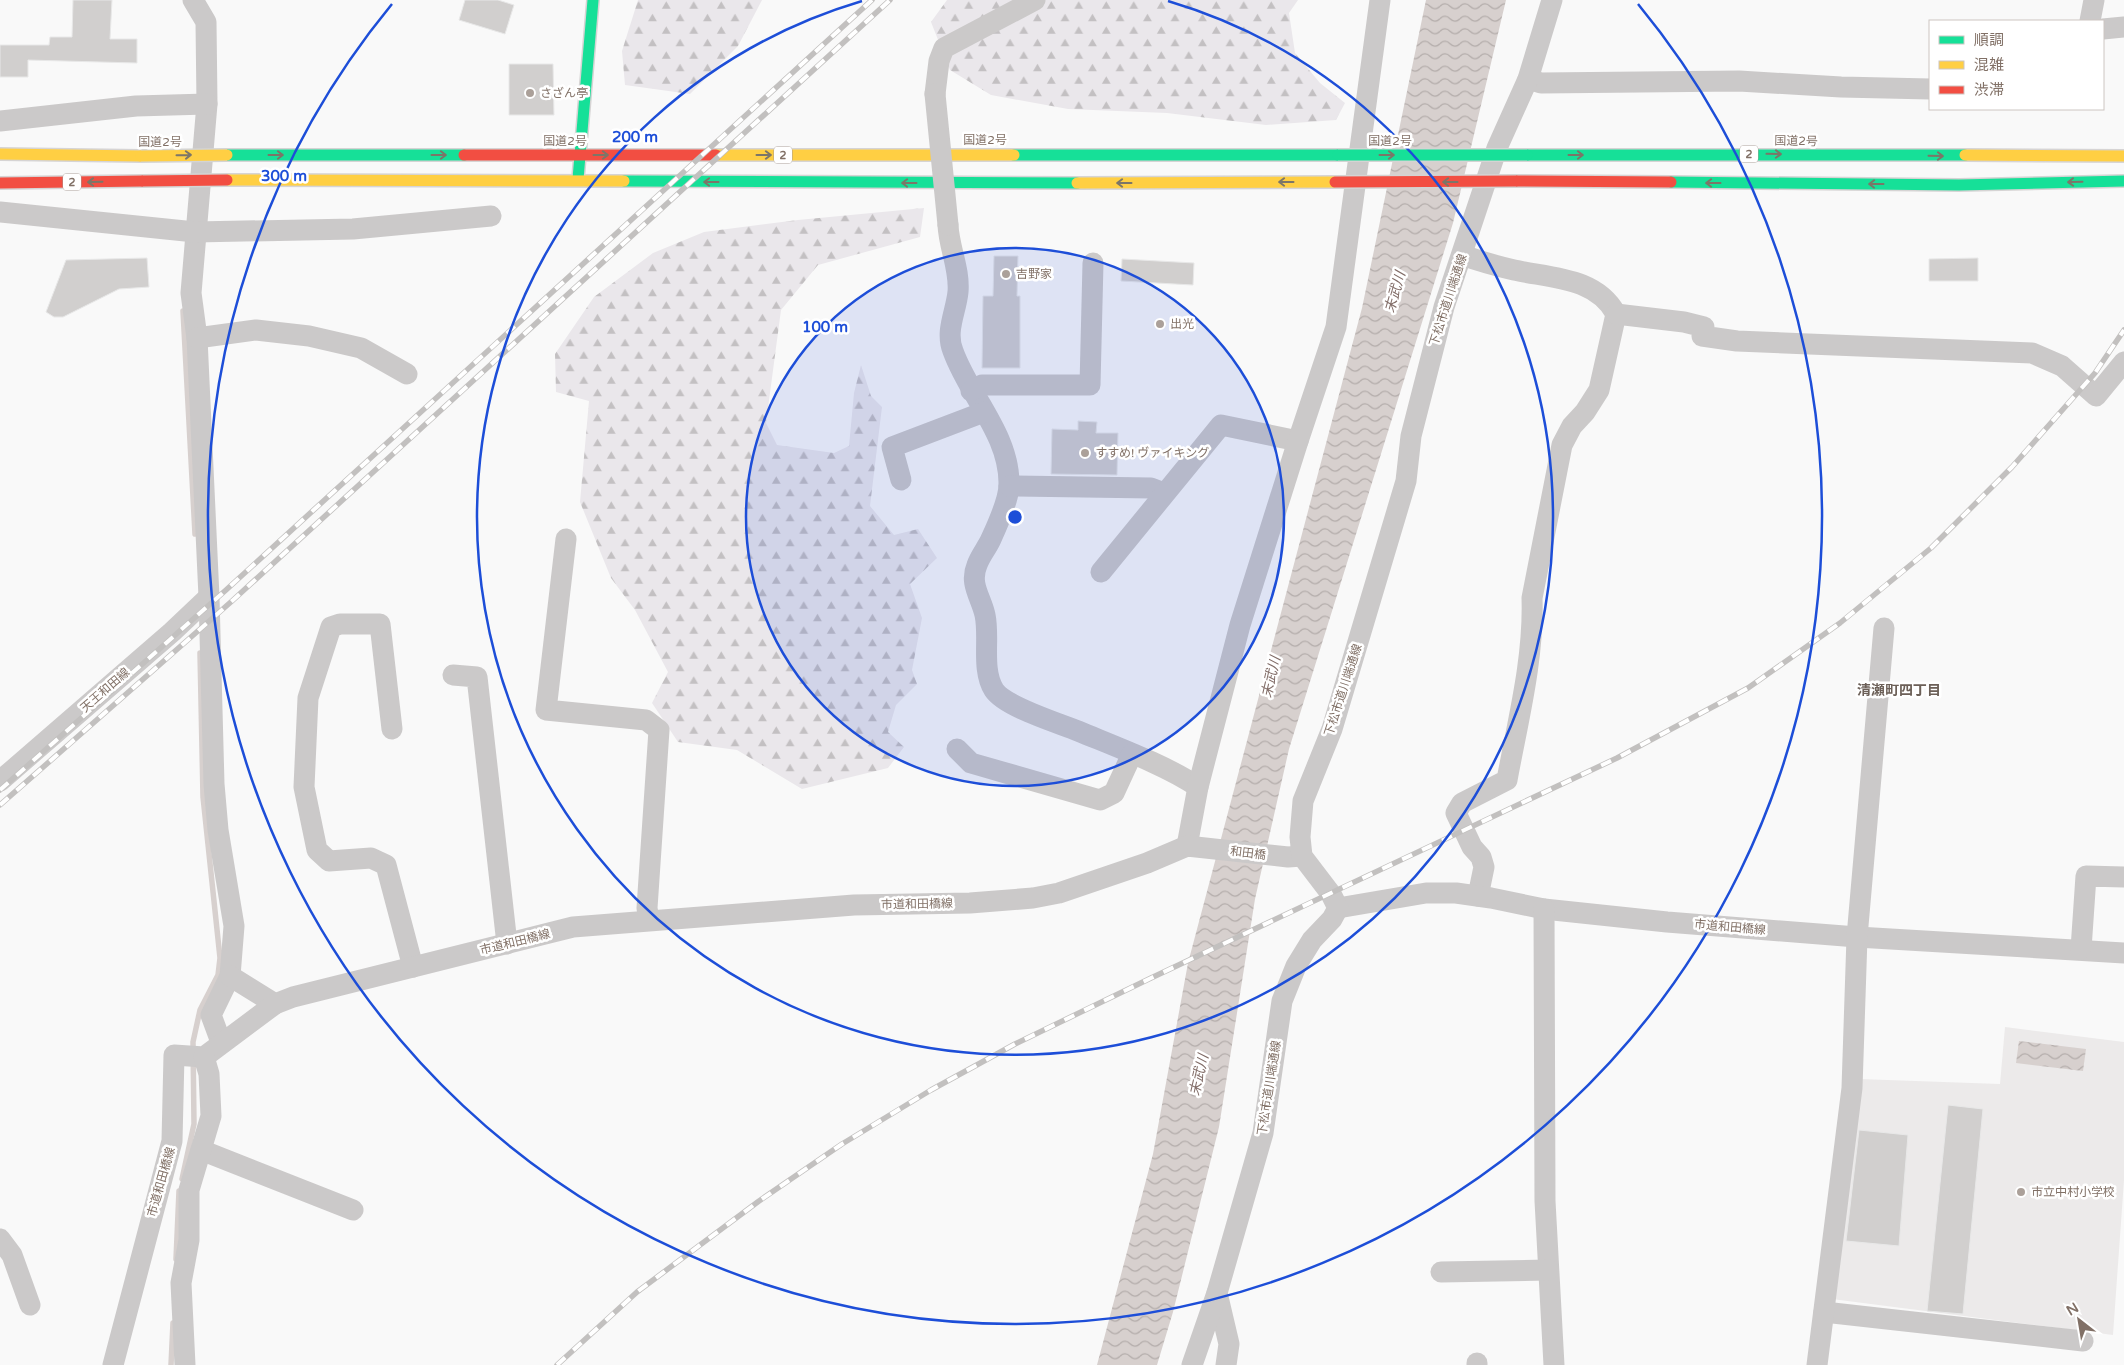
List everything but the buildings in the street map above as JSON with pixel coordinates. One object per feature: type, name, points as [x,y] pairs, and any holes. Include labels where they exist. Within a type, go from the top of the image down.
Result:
[{"type":"main road","points":[[578,181],[593,0]]},
{"type":"main road","name":"国道2号","points":[[1971,156],[2124,145]]},
{"type":"main road","name":"国道2号","points":[[0,154],[141,156],[1735,154],[2124,156]]},
{"type":"main road","name":"2","points":[[0,183],[227,180],[1026,183],[1516,182],[1960,185],[2124,181]]},
{"type":"main road","name":"2","points":[[1960,185],[2056,194]]},
{"type":"street","points":[[193,0],[206,22],[206,104],[191,293],[197,338],[214,784],[218,830],[234,926],[230,976],[211,1015],[221,1042]]},
{"type":"street","points":[[1035,0],[944,48],[939,60],[934,94],[948,238],[956,262],[958,290],[950,330],[952,349],[971,391],[998,436],[1005,457],[1009,486],[992,538],[977,565],[973,582],[985,615],[988,671],[994,690],[1021,708],[1132,754],[1198,787]]},
{"type":"street","points":[[1198,847],[1198,787],[1240,625],[1336,327],[1380,0]]},
{"type":"street","name":"下松市道川端通線","points":[[1295,857],[1300,837],[1303,801],[1332,729],[1406,482],[1411,436],[1428,360],[1497,148],[1528,79],[1552,0]]},
{"type":"street","points":[[2090,20],[2094,0]]},
{"type":"street","points":[[2104,29],[2124,27]]},
{"type":"street","points":[[1528,79],[1541,83],[1739,81],[1841,87],[1929,89]]},
{"type":"street","points":[[0,121],[136,106],[206,104]]},
{"type":"street","points":[[0,212],[196,232],[354,229],[491,216]]},
{"type":"street","points":[[1462,256],[1502,268],[1572,280],[1601,294],[1616,314],[1684,322],[1704,327],[1702,336],[1737,341],[2008,350],[2032,353],[2062,366],[2096,396],[2124,362]]},
{"type":"street","points":[[971,391],[982,385],[1090,385],[1093,263]]},
{"type":"street","points":[[1478,896],[1484,867],[1481,857],[1472,847],[1456,813],[1462,803],[1507,780],[1526,680],[1533,622],[1532,598],[1562,445],[1572,426],[1585,412],[1599,390],[1616,314]]},
{"type":"street","points":[[197,338],[256,330],[309,336],[361,348],[406,374]]},
{"type":"street","points":[[901,480],[892,447],[984,412]]},
{"type":"street","points":[[1101,572],[1221,425],[1298,441]]},
{"type":"street","points":[[1009,486],[1151,488],[1164,493]]},
{"type":"street","points":[[566,539],[546,710],[646,720],[659,730],[647,908],[649,920]]},
{"type":"street","name":"天王和田線","points":[[0,781],[208,598]]},
{"type":"street","points":[[392,730],[380,624],[340,624],[331,627],[308,698],[304,787],[317,850],[330,861],[371,858],[386,865],[413,967]]},
{"type":"street","points":[[1817,1365],[1852,1088],[1857,937],[1884,628]]},
{"type":"street","points":[[452,675],[477,677],[507,944]]},
{"type":"street","points":[[958,749],[971,763],[1100,800],[1114,793],[1132,754]]},
{"type":"street","name":"和田橋","points":[[1198,847],[1295,857]]},
{"type":"street","name":"市道和田橋線","points":[[113,1365],[172,1141],[174,1055],[196,1056],[221,1042],[275,1004],[293,997],[573,927],[854,905],[970,903],[1033,898],[1059,893],[1198,847]]},
{"type":"street","points":[[1295,857],[1331,894],[1338,908]]},
{"type":"street","points":[[2080,949],[2086,876],[2124,877]]},
{"type":"street","name":"市道和田橋線","points":[[1338,908],[1426,892],[1478,896],[1544,910],[1857,937],[2124,952]]},
{"type":"street","name":"下松市道川端通線","points":[[1192,1365],[1217,1293],[1263,1133],[1282,1001],[1296,966],[1312,940],[1332,919],[1338,908]]},
{"type":"street","points":[[1544,910],[1545,1191],[1554,1365]]},
{"type":"street","points":[[230,976],[275,1004]]},
{"type":"street","points":[[185,1365],[182,1284],[188,1240],[189,1190],[210,1116],[209,1074],[196,1056]]},
{"type":"street","points":[[201,1150],[353,1210]]},
{"type":"street","points":[[0,1239],[12,1255],[30,1305]]},
{"type":"street","points":[[1441,1272],[1548,1270]]},
{"type":"street","points":[[1217,1293],[1229,1344],[1226,1365]]},
{"type":"street","points":[[1824,1312],[2083,1341]]},
{"type":"shaded area","points":[[2005,1027],[2124,1042],[2124,1180],[2113,1335],[1832,1299],[1859,1079],[2000,1084]]},
{"type":"green space","points":[[638,0],[762,0],[738,46],[690,94],[625,85],[622,51]]},
{"type":"green space","points":[[947,0],[1298,0],[1289,13],[1295,53],[1320,83],[1345,103],[1336,120],[1266,125],[1167,113],[1068,109],[991,95],[950,70],[931,22]]},
{"type":"green space","points":[[924,208],[920,237],[818,265],[781,310],[766,423],[777,445],[834,453],[849,446],[854,393],[861,365],[871,396],[882,407],[870,506],[894,535],[918,529],[937,558],[910,584],[922,618],[912,670],[917,684],[896,705],[888,732],[904,747],[888,768],[802,789],[737,750],[678,742],[652,703],[668,672],[635,610],[611,578],[580,502],[589,401],[556,392],[555,354],[594,297],[653,253],[704,232],[798,220]]},
{"type":"water","name":"末武川","points":[[1426,0],[1506,0],[1453,223],[1289,749],[1255,899],[1219,1127],[1173,1312],[1157,1365],[1097,1365],[1153,1154],[1188,963],[1362,308]]},
{"type":"water","points":[[2019,1041],[2086,1049],[2083,1071],[2016,1063]]},
{"type":"waterway","points":[[183,311],[195,534]]},
{"type":"waterway","points":[[182,1179],[194,1124],[193,1042],[200,1010],[218,975],[220,958],[203,797],[200,653]]},
{"type":"waterway","points":[[176,1259],[179,1191]]},
{"type":"waterway","points":[[171,1365],[173,1323]]},
{"type":"railway","points":[[0,790],[226,590],[872,0]]},
{"type":"railway","points":[[0,805],[232,601],[890,0]]},
{"type":"railway","points":[[557,1365],[637,1292],[759,1201],[842,1144],[931,1090],[1015,1044],[1151,978],[1617,758],[1748,688],[1840,623],[1931,548],[2012,467],[2095,373],[2124,330]]},
{"type":"traffic: fast","points":[[578,179],[593,0]]},
{"type":"traffic: fast","points":[[227,155],[464,155]]},
{"type":"traffic: fast","points":[[1014,155],[1338,155]]},
{"type":"traffic: fast","points":[[1338,155],[1527,155]]},
{"type":"traffic: fast","points":[[1527,155],[1965,155]]},
{"type":"traffic: fast","points":[[624,181],[1077,183]]},
{"type":"traffic: fast","points":[[1671,182],[1959,185],[2124,181]]},
{"type":"traffic: slow","points":[[0,154],[141,156]]},
{"type":"traffic: slow","points":[[141,156],[227,155]]},
{"type":"traffic: slow","points":[[716,155],[1014,155]]},
{"type":"traffic: slow","points":[[1965,155],[2124,156]]},
{"type":"traffic: slow","points":[[227,180],[624,181]]},
{"type":"traffic: slow","points":[[1077,183],[1335,182]]},
{"type":"traffic: jam","points":[[464,155],[716,155]]},
{"type":"traffic: jam","points":[[143,181],[227,180]]},
{"type":"traffic: jam","points":[[0,183],[143,181]]},
{"type":"traffic: jam","points":[[1516,181],[1671,182]]},
{"type":"traffic: jam","points":[[1335,182],[1516,181]]},
{"type":"place","name":"さざん亭","points":[[530,93]]},
{"type":"place","name":"吉野家","points":[[1006,274]]},
{"type":"place","name":"出光","points":[[1160,324]]},
{"type":"place","name":"すすめ! ヴァイキング","points":[[1085,453]]},
{"type":"place","name":"市立中村小学校","points":[[2021,1192]]},
{"type":"district","name":"清瀬町四丁目","points":[[1899,690]]}]
